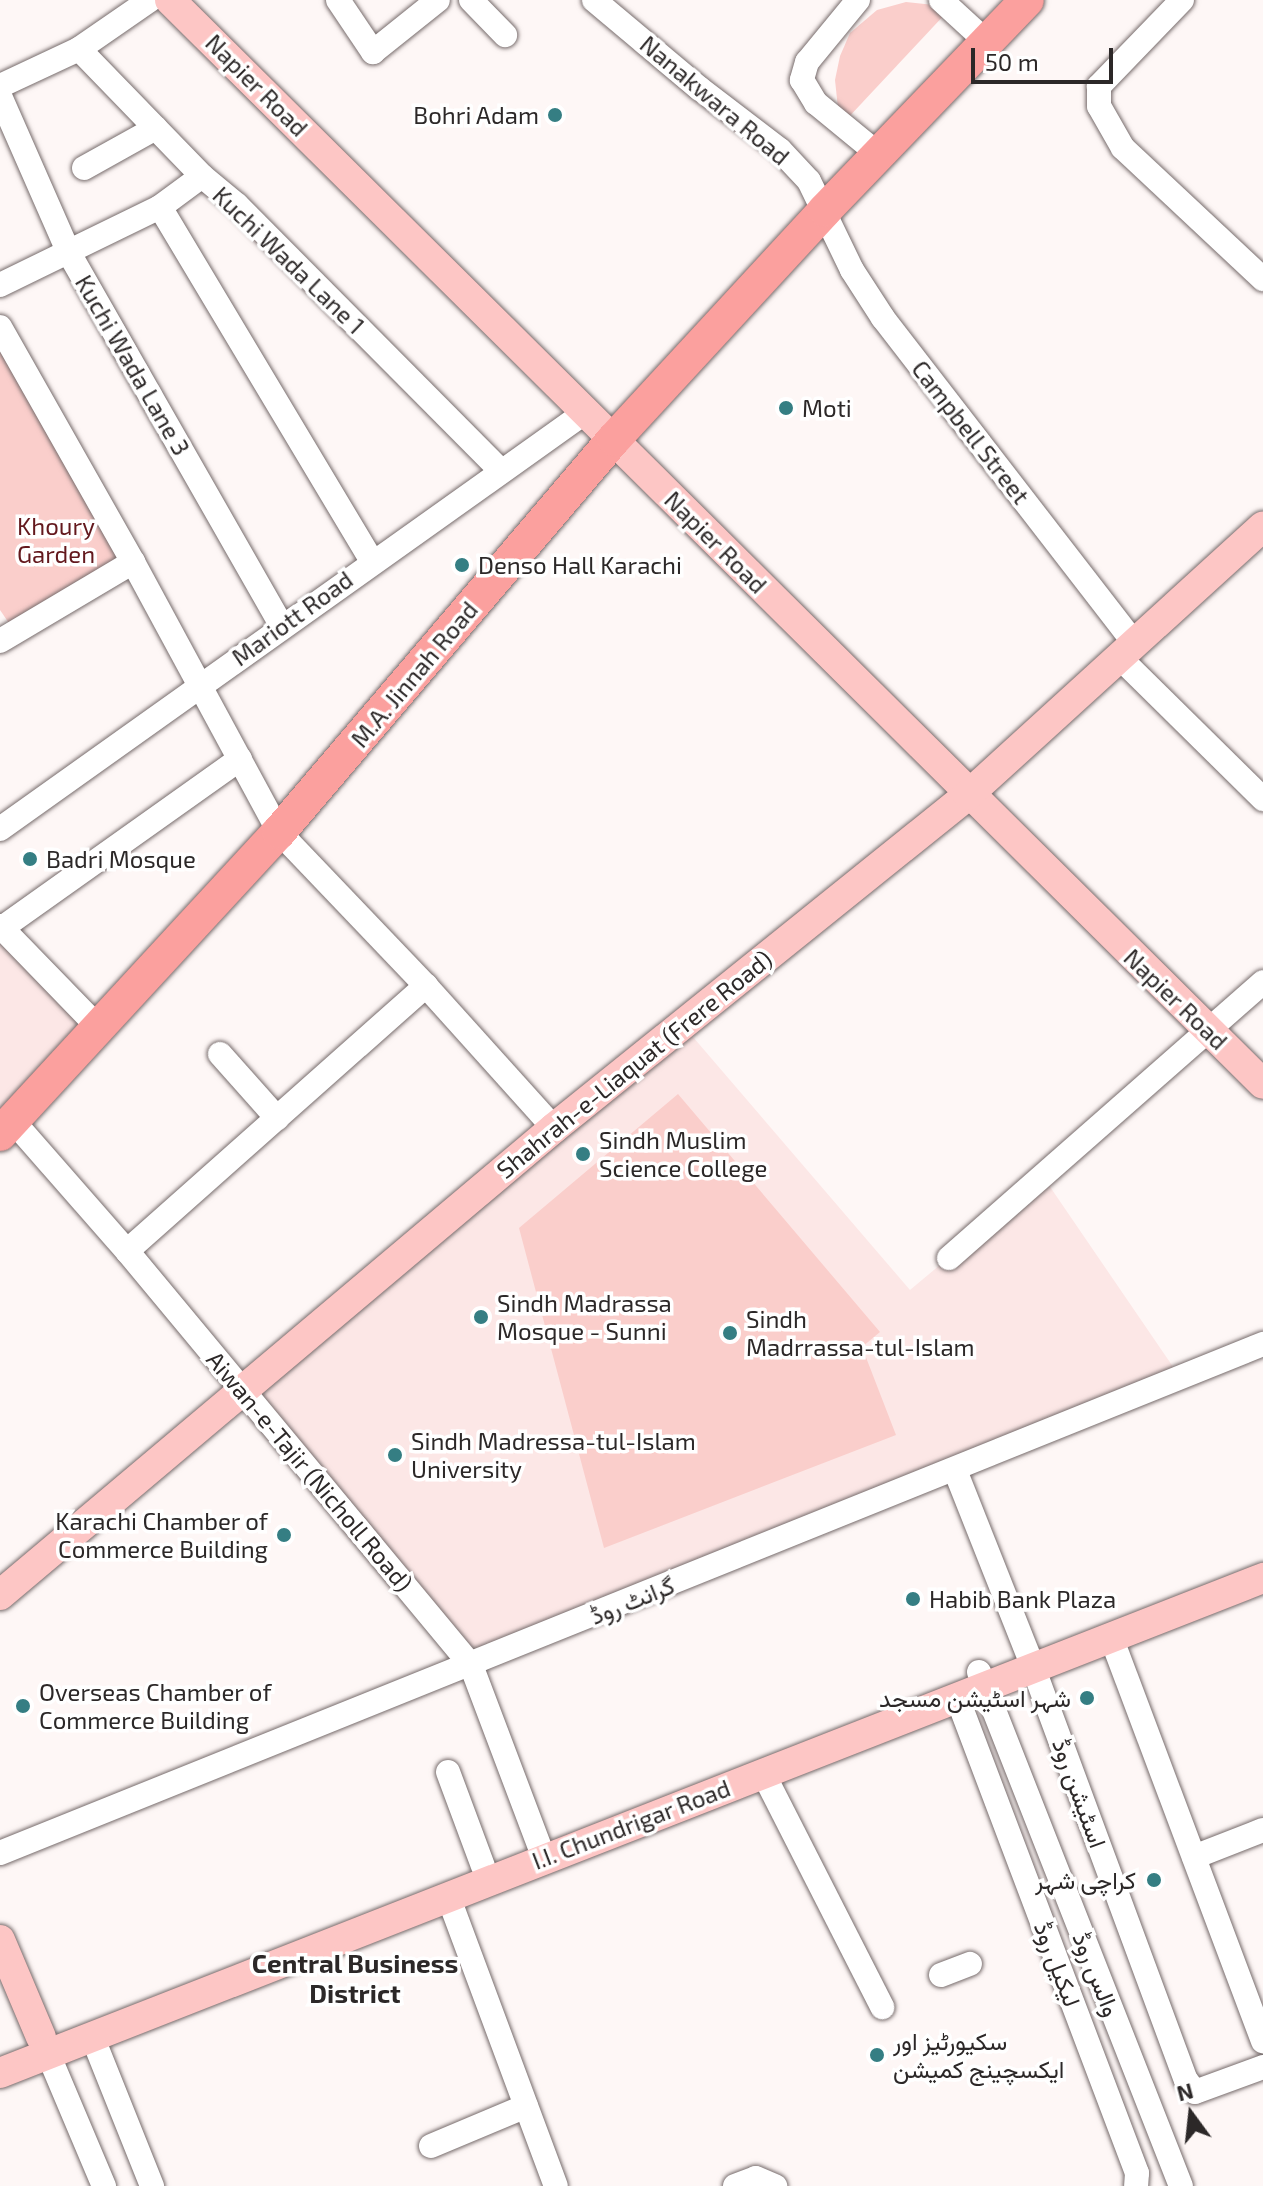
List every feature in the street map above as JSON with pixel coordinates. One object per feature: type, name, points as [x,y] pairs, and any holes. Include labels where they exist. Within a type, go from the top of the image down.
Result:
[{"type":"highway","name":"M.A. Jinnah Road","points":[[6,1128],[279,832],[614,439],[825,210],[1027,0]]},
{"type":"main road","name":"Napier Road","points":[[170,0],[587,411],[968,795],[1263,1084]]},
{"type":"main road","name":"Shahrah-e-Liaquat (Frere Road)","points":[[0,1595],[554,1128],[968,795],[1263,527]]},
{"type":"main road","name":"I.I. Chundrigar Road","points":[[0,2073],[45,2046],[483,1866],[541,1851],[763,1773],[1263,1562]]},
{"type":"main road","name":"I.I. Chundrigar Road","points":[[1031,1660],[1111,1637],[1263,1578]]},
{"type":"main road","name":"I.I. Chundrigar Road","points":[[0,2053],[92,2036],[448,1896],[541,1851],[974,1685]]},
{"type":"main road","points":[[0,1940],[45,2046]]},
{"type":"street","points":[[0,86],[79,49],[150,0]]},
{"type":"street","points":[[338,0],[373,52],[438,0]]},
{"type":"street","points":[[471,0],[505,35]]},
{"type":"street","name":"Nanakwara Road","points":[[594,0],[699,88],[780,150],[809,181],[825,210]]},
{"type":"street","points":[[858,0],[807,62],[802,80],[816,103],[878,154]]},
{"type":"street","points":[[941,0],[988,43]]},
{"type":"street","points":[[1182,0],[1099,86],[1099,106],[1123,148],[1263,279]]},
{"type":"street","name":"Kuchi Wada Lane 1","points":[[79,49],[202,176],[237,205],[501,471]]},
{"type":"street","name":"Kuchi Wada Lane 3","points":[[0,96],[69,253],[282,626]]},
{"type":"street","points":[[84,168],[156,128]]},
{"type":"street","points":[[0,285],[160,207],[202,176]]},
{"type":"street","points":[[160,207],[372,561]]},
{"type":"street","name":"Campbell Street","points":[[825,210],[852,270],[883,318],[1127,651],[1263,799]]},
{"type":"street","points":[[0,327],[133,562],[279,832],[426,986],[554,1128]]},
{"type":"street","name":"Mariott Road","points":[[0,829],[372,561],[587,411]]},
{"type":"street","points":[[0,641],[133,562]]},
{"type":"street","points":[[99,1028],[4,937],[240,759]]},
{"type":"street","points":[[949,1258],[1210,1032],[1263,982]]},
{"type":"street","points":[[127,1251],[426,986]]},
{"type":"street","points":[[220,1054],[277,1118]]},
{"type":"street","name":"Aiwan-e-Tajir (Nicholl Road)","points":[[6,1128],[127,1251],[471,1665],[541,1851]]},
{"type":"street","name":"گرانٹ روڈ","points":[[0,1853],[1263,1344]]},
{"type":"street","name":"اسٹیشن روڈ","points":[[955,1470],[1031,1660],[1190,2090],[1201,2090],[1263,2067]]},
{"type":"street","points":[[1111,1637],[1263,2041]]},
{"type":"street","name":"والس روڈ","points":[[974,1685],[1001,1728],[1181,2186]]},
{"type":"street","name":"لیکیل روڈ","points":[[974,1685],[1137,2173],[1136,2186]]},
{"type":"street","points":[[448,1772],[483,1866]]},
{"type":"street","points":[[763,1773],[882,2007]]},
{"type":"street","points":[[1194,1857],[1263,1830]]},
{"type":"street","points":[[448,1896],[556,2186]]},
{"type":"street","points":[[941,1975],[970,1964]]},
{"type":"street","points":[[92,2036],[152,2186]]},
{"type":"street","points":[[45,2046],[104,2186]]},
{"type":"street","points":[[431,2146],[526,2106]]},
{"type":"street","points":[[735,2186],[756,2178],[775,2186]]},
{"type":"shaded area","points":[[0,926],[99,1028],[0,1134]]},
{"type":"shaded area","name":"Sindh Madrrassa-tul-Islam","points":[[681,1023],[910,1290],[1044,1178],[1180,1377],[471,1665],[243,1389]]},
{"type":"green space","points":[[906,2],[934,5],[948,11],[846,120],[838,108],[835,80],[840,56],[850,33],[877,10]]},
{"type":"green space","name":"Khoury Garden","points":[[0,327],[133,562],[15,632],[0,610]]},
{"type":"green space","points":[[678,1094],[880,1332],[862,1347],[896,1435],[604,1548],[519,1228]]},
{"type":"place","name":"Bohri Adam","points":[[555,115]]},
{"type":"place","name":"Moti","points":[[786,408]]},
{"type":"place","name":"Denso Hall Karachi","points":[[462,565]]},
{"type":"place","name":"Badri Mosque","points":[[30,859]]},
{"type":"place","name":"Sindh Muslim Science College","points":[[583,1154]]},
{"type":"place","name":"Sindh Madrassa Mosque - Sunni","points":[[481,1317]]},
{"type":"place","name":"Sindh Madrrassa-tul-Islam","points":[[730,1333]]},
{"type":"place","name":"Sindh Madressa-tul-Islam University","points":[[395,1455]]},
{"type":"place","name":"Karachi Chamber of Commerce Building","points":[[284,1535]]},
{"type":"place","name":"Habib Bank Plaza","points":[[913,1599]]},
{"type":"place","name":"شہر اسٹیشن مسجد","points":[[1087,1698]]},
{"type":"place","name":"Overseas Chamber of Commerce Building","points":[[23,1706]]},
{"type":"place","name":"کراچی شہر","points":[[1154,1880]]},
{"type":"place","name":"سکیورٹیز اور ایکسچینج کمیشن","points":[[877,2055]]},
{"type":"district","name":"Central Business District","points":[[355,1978]]}]
